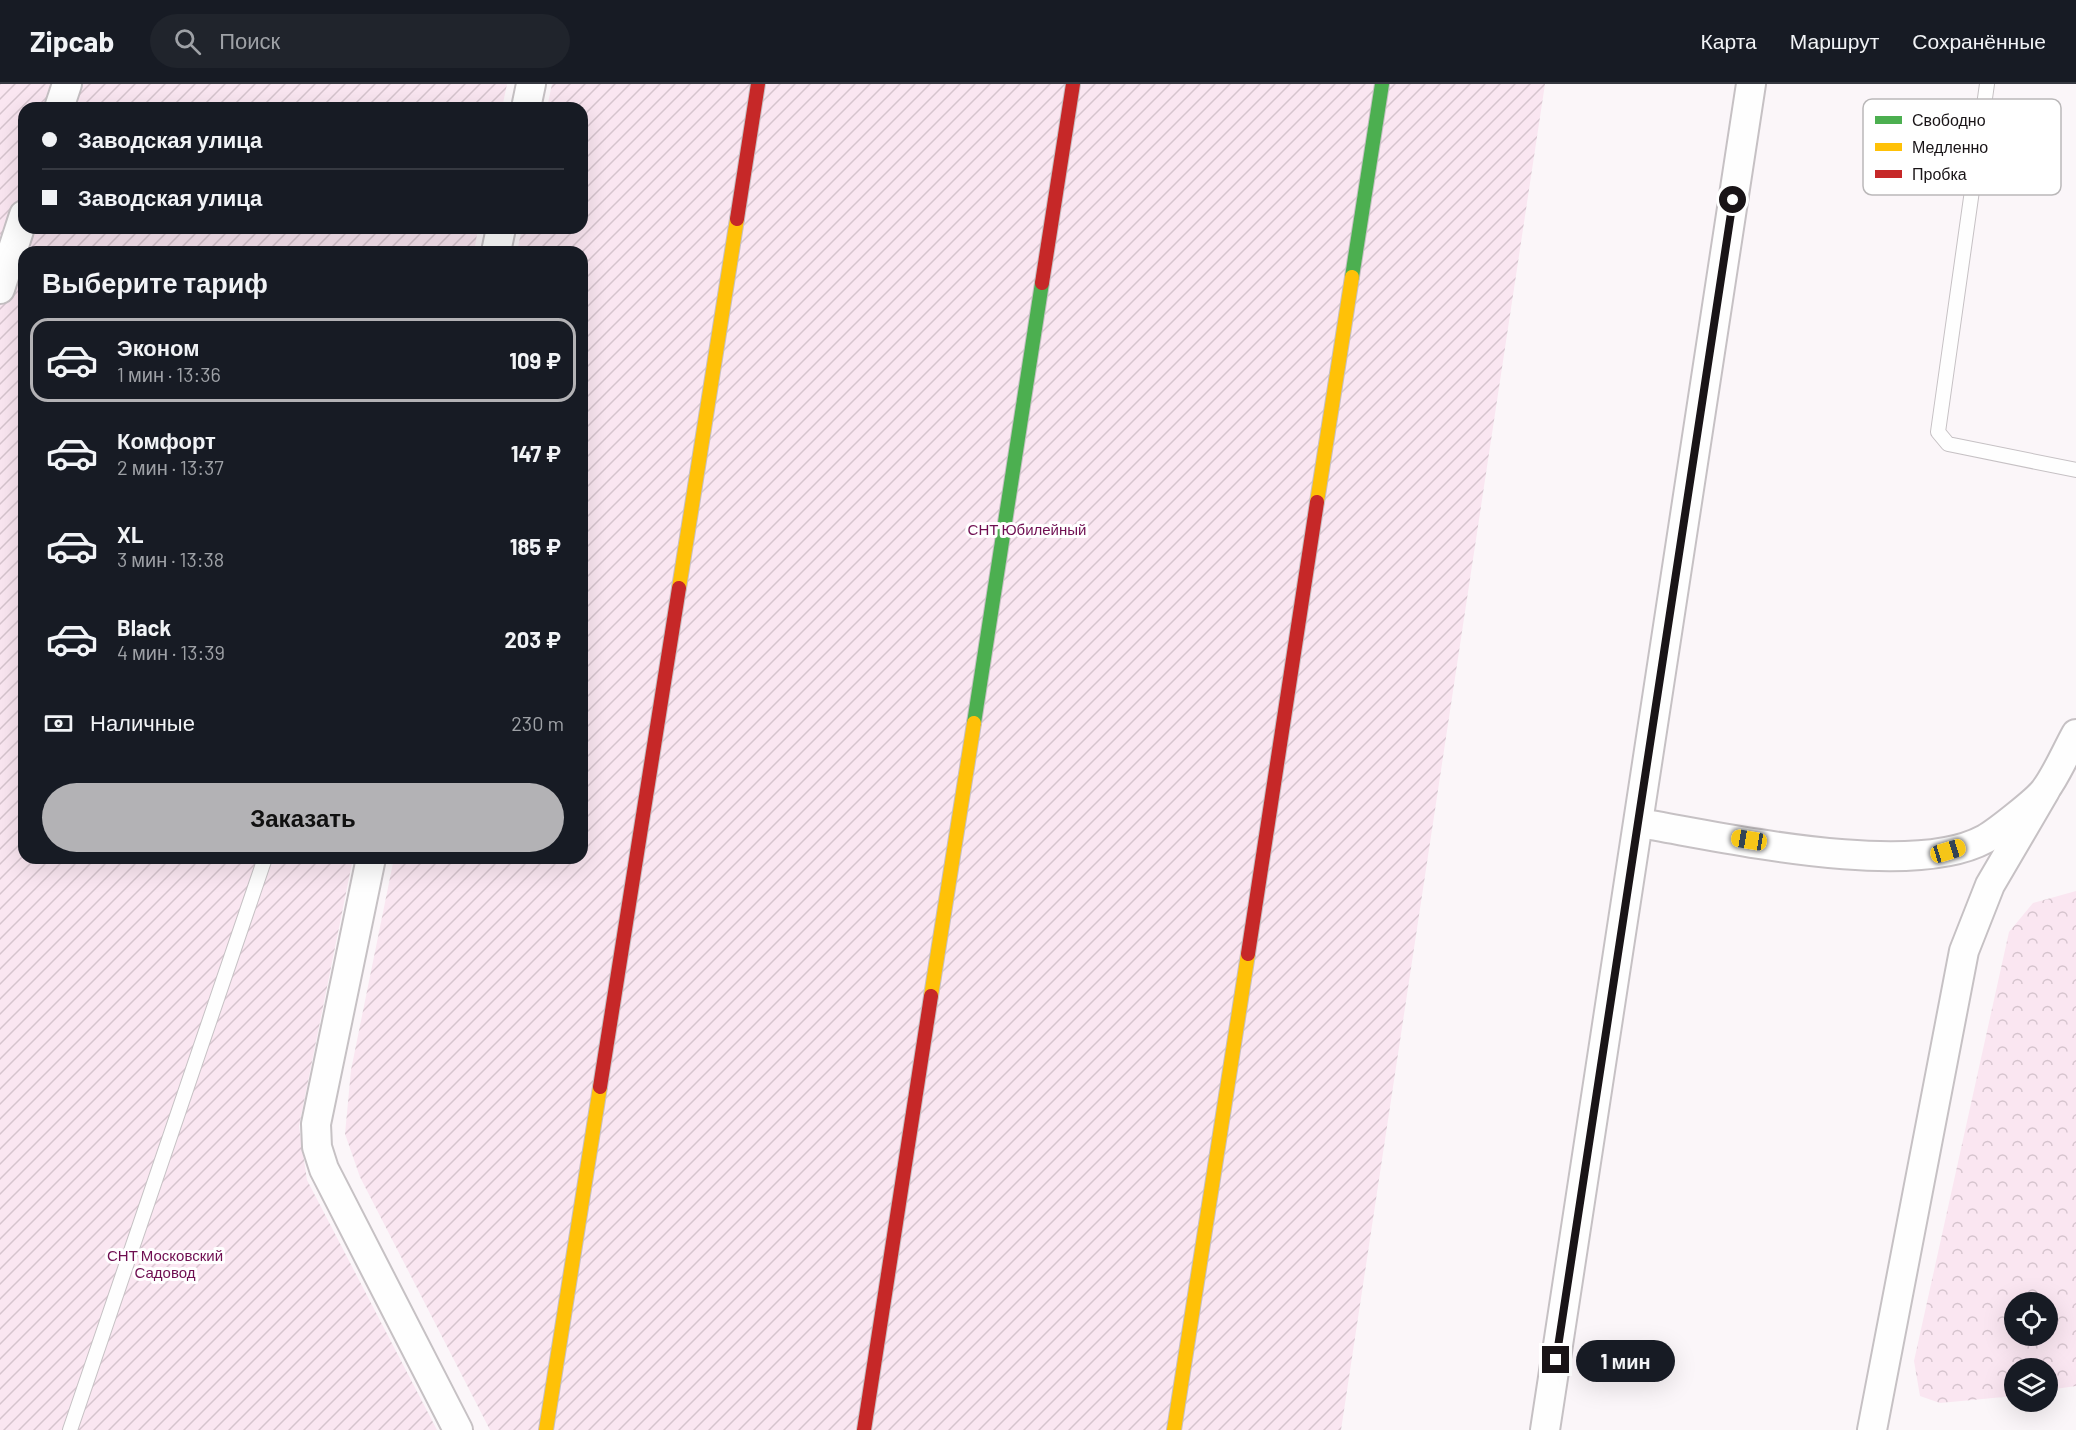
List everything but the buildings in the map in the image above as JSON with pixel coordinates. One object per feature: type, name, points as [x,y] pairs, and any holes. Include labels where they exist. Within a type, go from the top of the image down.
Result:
[{"type":"street","points":[[61,102],[67,84]]},
{"type":"street","points":[[527,102],[531,84]]},
{"type":"street","points":[[546,1430],[758,84]]},
{"type":"street","points":[[864,1430],[1073,84]]},
{"type":"street","points":[[1174,1430],[1382,84]]},
{"type":"street","points":[[1545,1430],[1750,84]]},
{"type":"street","points":[[0,288],[18,233]]},
{"type":"street","points":[[1872,1430],[1964,951],[1990,885],[2076,734]]},
{"type":"street","points":[[1639,823],[1837,854],[1894,857],[1948,851],[1985,839],[2044,791]]},
{"type":"street","points":[[369,864],[316,1124],[317,1147],[324,1169],[458,1430]]},
{"type":"lane","points":[[1985,99],[1987,84]]},
{"type":"lane","points":[[1971,195],[1938,432],[1948,444],[2076,470]]},
{"type":"lane","points":[[70,1430],[263,864]]},
{"type":"green space","name":"СНТ Московский Садовод","points":[[0,84],[507,84],[503,102],[18,102],[18,234],[477,234],[475,246],[18,246],[18,864],[352,864],[299,1126],[307,1180],[437,1430],[0,1430]]},
{"type":"green space","name":"СНТ Юбилейный","points":[[552,84],[1545,84],[1341,1430],[490,1430],[360,1177],[345,1134],[351,1070],[393,864],[588,864],[588,246],[518,246],[521,234],[588,234],[588,102],[548,102]]},
{"type":"green space","points":[[2076,891],[2076,1386],[2058,1389],[2058,1358],[2004,1358],[2004,1397],[1940,1403],[1920,1396],[1914,1361],[2009,932],[2033,903]]},
{"type":"traffic: fast","points":[[1352,277],[1382,84]]},
{"type":"traffic: fast","points":[[974,723],[1042,283]]},
{"type":"traffic: slow","points":[[679,588],[737,219]]},
{"type":"traffic: slow","points":[[1317,502],[1352,277]]},
{"type":"traffic: slow","points":[[931,996],[974,723]]},
{"type":"traffic: slow","points":[[1174,1430],[1248,954]]},
{"type":"traffic: slow","points":[[546,1430],[600,1087]]},
{"type":"traffic: jam","points":[[737,219],[758,84]]},
{"type":"traffic: jam","points":[[1042,283],[1073,84]]},
{"type":"traffic: jam","points":[[1248,954],[1317,502]]},
{"type":"traffic: jam","points":[[600,1087],[679,588]]},
{"type":"traffic: jam","points":[[864,1430],[931,996]]},
{"type":"route","points":[[1556,1360],[1733,200]]}]
